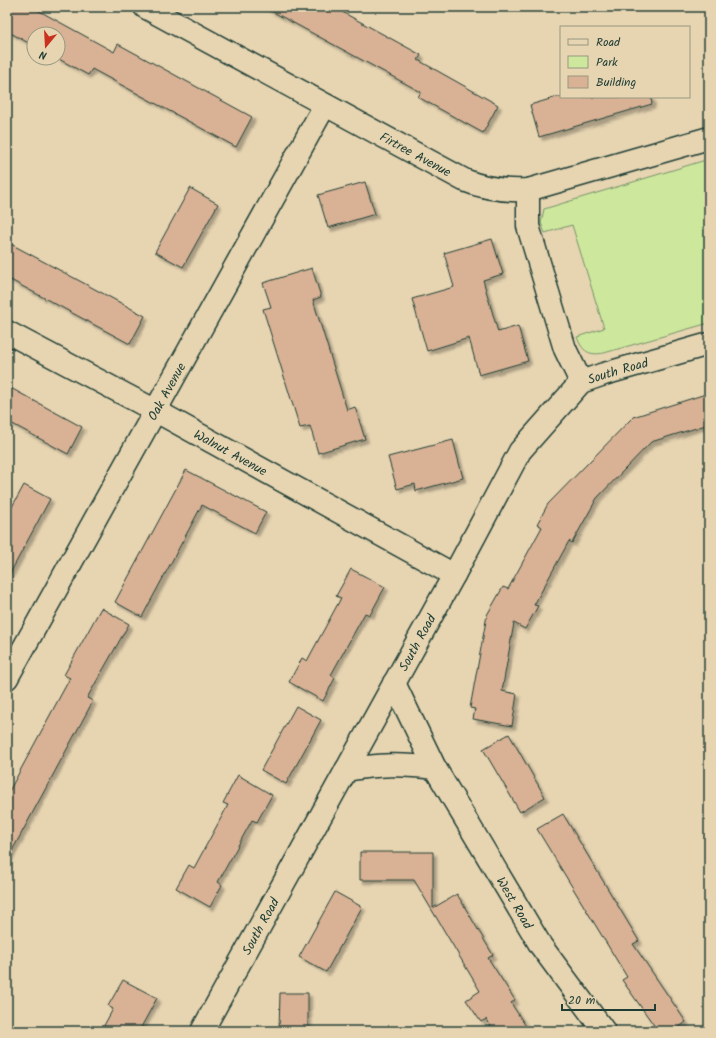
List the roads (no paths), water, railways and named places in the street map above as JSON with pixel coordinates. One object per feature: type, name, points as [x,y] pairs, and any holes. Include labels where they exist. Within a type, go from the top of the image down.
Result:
[{"type":"street","name":"Firtree Avenue","points":[[145,7],[464,180],[478,186],[509,191],[528,190],[709,138]]},
{"type":"street","name":"Oak Avenue","points":[[7,678],[325,105]]},
{"type":"street","points":[[528,190],[528,226],[565,349],[581,382]]},
{"type":"street","name":"Walnut Avenue","points":[[7,332],[156,411],[454,575]]},
{"type":"street","name":"South Road","points":[[203,1031],[454,575],[520,451],[581,382],[709,344]]},
{"type":"street","name":"West Road","points":[[394,682],[435,768],[541,946],[604,1031]]},
{"type":"street","points":[[346,770],[388,764],[435,768]]}]
